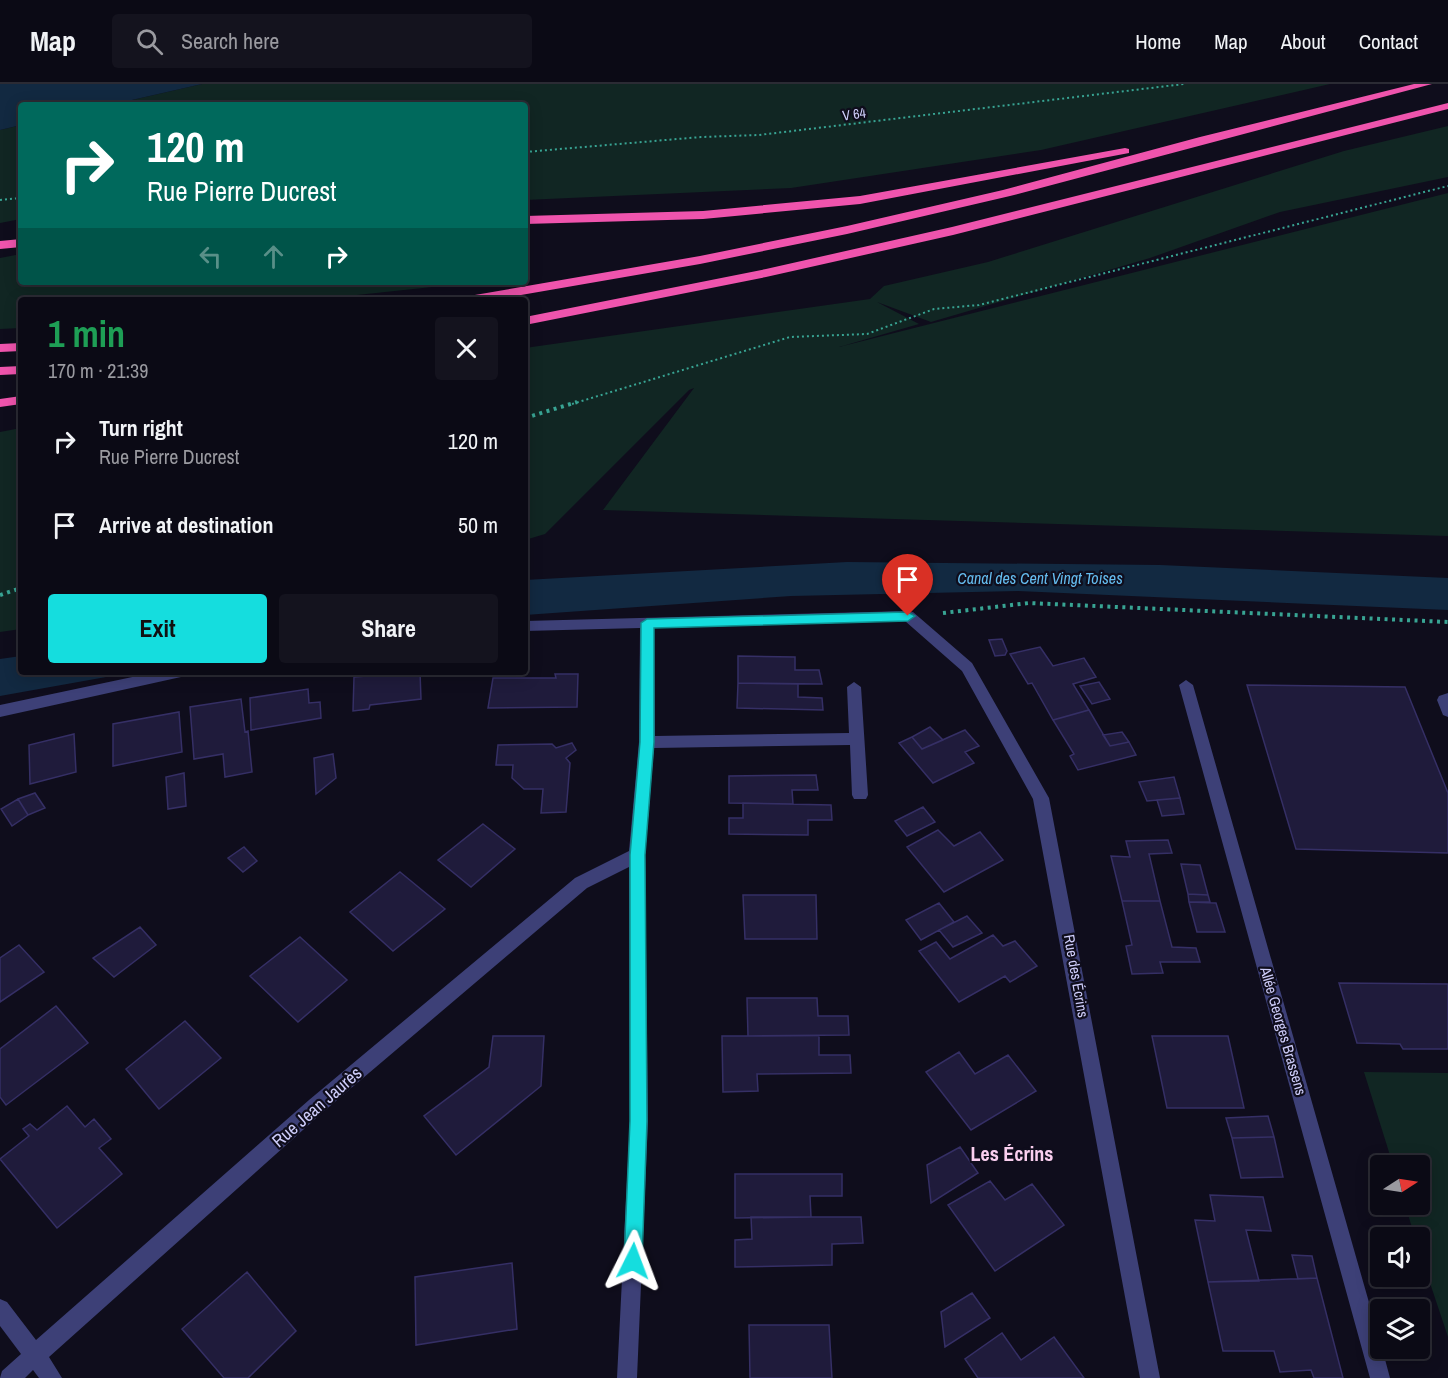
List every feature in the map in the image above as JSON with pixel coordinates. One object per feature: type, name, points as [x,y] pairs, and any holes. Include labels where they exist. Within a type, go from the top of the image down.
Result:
[{"type":"highway","points":[[487,297],[630,273],[847,230],[1006,194],[1204,139],[1427,84]]},
{"type":"highway","points":[[528,320],[766,273],[953,231],[1448,106]]},
{"type":"highway","points":[[528,220],[703,215],[860,200],[998,177],[1085,158],[1204,139]]},
{"type":"highway","points":[[0,245],[18,243]]},
{"type":"highway","points":[[528,315],[616,303]]},
{"type":"highway","points":[[0,348],[18,347]]},
{"type":"highway","points":[[0,371],[18,370]]},
{"type":"highway","points":[[0,403],[18,400]]},
{"type":"street","points":[[528,626],[908,616]]},
{"type":"street","name":"Rue des Écrins","points":[[908,616],[967,667],[1041,798],[1046,813],[1150,1378]]},
{"type":"street","points":[[627,1378],[639,1121],[637,855],[647,742],[647,623]]},
{"type":"street","points":[[0,711],[167,675]]},
{"type":"street","name":"Allée Georges Brassens","points":[[1186,685],[1380,1378]]},
{"type":"street","points":[[854,687],[860,795]]},
{"type":"street","points":[[1448,699],[1444,700],[1448,711]]},
{"type":"street","points":[[647,742],[857,740]]},
{"type":"street","name":"Rue Jean Jaurès","points":[[9,1378],[316,1106],[581,884],[637,855]]},
{"type":"street","points":[[0,1309],[52,1378]]},
{"type":"path","name":"V 64","points":[[528,152],[701,137],[759,135],[1184,84]]},
{"type":"path","points":[[528,417],[790,337],[867,334],[934,309],[979,305],[1448,186]]},
{"type":"path","points":[[0,200],[18,198]]},
{"type":"path","points":[[0,595],[18,589]]},
{"type":"path","points":[[908,616],[1029,603],[1448,622]]},
{"type":"green space","points":[[202,84],[1330,84],[1041,150],[791,188],[528,200],[528,102],[123,102]]},
{"type":"green space","points":[[18,126],[18,220],[0,223],[0,130]]},
{"type":"green space","points":[[1448,126],[1448,177],[1280,212],[1150,258],[931,322],[877,302],[919,324],[839,347],[1448,193],[1448,536],[603,510],[694,388],[689,390],[545,534],[528,539],[528,348],[870,299],[884,286],[988,262],[1344,151]]},
{"type":"green space","points":[[18,255],[18,285],[451,285],[338,297],[18,297],[18,328],[0,329],[0,258]]},
{"type":"green space","points":[[18,429],[18,629],[0,632],[0,432]]},
{"type":"green space","points":[[1364,1072],[1448,1073],[1448,1337],[1430,1283],[1430,1227],[1412,1227],[1408,1215],[1430,1215],[1430,1155],[1390,1155]]},
{"type":"water","points":[[0,84],[202,84],[123,102],[18,102],[18,126],[0,130]]},
{"type":"water","name":"Canal des Cent Vingt Toises","points":[[847,562],[1160,565],[1448,578],[1448,610],[1018,591],[791,596],[528,615],[528,580]]},
{"type":"water","points":[[18,656],[18,675],[117,675],[0,696],[0,659]]},
{"type":"building","points":[[1002,639],[1007,651],[1005,655],[995,656],[989,640]]},
{"type":"building","points":[[1040,647],[1053,666],[1084,658],[1096,677],[1073,684],[1089,710],[1053,720],[1032,683],[1028,684],[1010,654]]},
{"type":"building","points":[[738,656],[795,657],[795,670],[819,670],[822,684],[738,683]]},
{"type":"building","points":[[555,674],[578,674],[577,707],[488,708],[493,678],[556,678]]},
{"type":"building","points":[[420,675],[421,699],[370,705],[369,709],[353,711],[354,677]]},
{"type":"building","points":[[1099,682],[1110,699],[1092,704],[1080,686]]},
{"type":"building","points":[[738,683],[798,684],[798,697],[822,698],[823,710],[737,708]]},
{"type":"building","points":[[1247,685],[1405,687],[1448,793],[1448,853],[1296,849]]},
{"type":"building","points":[[308,689],[309,703],[320,702],[321,718],[251,730],[250,698]]},
{"type":"building","points":[[241,699],[245,732],[248,731],[252,772],[225,777],[223,754],[194,759],[190,707]]},
{"type":"building","points":[[1089,710],[1110,746],[1129,742],[1136,755],[1078,770],[1070,756],[1074,754],[1053,720]]},
{"type":"building","points":[[179,712],[182,752],[113,766],[113,724]]},
{"type":"building","points":[[930,727],[943,740],[922,749],[912,737]]},
{"type":"building","points":[[965,730],[979,746],[965,752],[974,763],[933,783],[899,743],[912,737],[922,749]]},
{"type":"building","points":[[1122,732],[1129,742],[1110,746],[1103,735]]},
{"type":"building","points":[[74,734],[76,772],[30,784],[29,745]]},
{"type":"building","points":[[572,743],[576,750],[566,758],[570,763],[566,812],[541,813],[543,789],[524,789],[512,778],[513,765],[496,765],[498,745],[552,744],[556,748]]},
{"type":"building","points":[[333,754],[336,778],[316,794],[314,758]]},
{"type":"building","points":[[184,773],[186,806],[168,809],[166,777]]},
{"type":"building","points":[[816,775],[818,790],[792,790],[793,804],[729,803],[729,776]]},
{"type":"building","points":[[1174,777],[1180,798],[1147,801],[1139,782]]},
{"type":"building","points":[[35,793],[45,808],[28,815],[18,799]]},
{"type":"building","points":[[1180,798],[1184,814],[1162,816],[1157,800]]},
{"type":"building","points":[[18,799],[28,815],[12,826],[1,809]]},
{"type":"building","points":[[743,803],[831,805],[832,820],[808,820],[808,835],[729,834],[729,818],[743,818]]},
{"type":"building","points":[[923,807],[935,822],[907,836],[895,821]]},
{"type":"building","points":[[483,824],[515,849],[471,887],[438,860]]},
{"type":"building","points":[[938,830],[954,846],[980,832],[1003,860],[944,892],[907,847]]},
{"type":"building","points":[[1168,840],[1172,853],[1149,854],[1160,901],[1122,901],[1111,856],[1130,857],[1126,841]]},
{"type":"building","points":[[244,847],[257,861],[243,872],[228,858]]},
{"type":"building","points":[[1181,864],[1200,865],[1208,895],[1188,894]]},
{"type":"building","points":[[400,872],[445,909],[393,951],[350,912]]},
{"type":"building","points":[[1188,894],[1208,895],[1210,902],[1189,902]]},
{"type":"building","points":[[743,895],[816,895],[817,939],[745,939]]},
{"type":"building","points":[[1122,901],[1160,901],[1172,947],[1196,948],[1200,962],[1160,962],[1163,973],[1132,974],[1126,946],[1132,945]]},
{"type":"building","points":[[1189,902],[1216,903],[1225,932],[1197,932]]},
{"type":"building","points":[[939,903],[954,922],[921,940],[906,920]]},
{"type":"building","points":[[967,916],[982,933],[953,947],[939,930]]},
{"type":"building","points":[[140,927],[156,945],[114,977],[93,958]]},
{"type":"building","points":[[993,935],[1003,946],[1015,941],[1037,966],[1010,982],[1005,976],[959,1002],[919,951],[936,942],[950,959]]},
{"type":"building","points":[[300,937],[347,980],[298,1022],[250,976]]},
{"type":"building","points":[[19,945],[44,972],[0,1002],[0,958]]},
{"type":"building","points":[[1339,983],[1448,984],[1448,1049],[1403,1049],[1400,1044],[1357,1043]]},
{"type":"building","points":[[747,998],[817,998],[818,1016],[848,1016],[849,1035],[748,1036]]},
{"type":"building","points":[[56,1006],[88,1043],[6,1105],[0,1097],[0,1049]]},
{"type":"building","points":[[185,1021],[221,1058],[159,1109],[126,1069]]},
{"type":"building","points":[[493,1036],[544,1036],[541,1086],[456,1155],[424,1116],[489,1067]]},
{"type":"building","points":[[722,1036],[819,1036],[819,1055],[850,1055],[851,1073],[757,1074],[758,1091],[723,1092]]},
{"type":"building","points":[[1152,1036],[1228,1036],[1244,1108],[1167,1108]]},
{"type":"building","points":[[959,1052],[975,1074],[1008,1055],[1036,1091],[971,1130],[926,1072]]},
{"type":"building","points":[[67,1106],[85,1127],[94,1119],[111,1139],[99,1148],[122,1174],[57,1228],[0,1159],[29,1136],[23,1129],[30,1124],[37,1130]]},
{"type":"building","points":[[1268,1116],[1274,1137],[1232,1138],[1226,1118]]},
{"type":"building","points":[[1274,1137],[1283,1177],[1241,1178],[1232,1138]]},
{"type":"building","points":[[960,1147],[978,1173],[931,1203],[927,1165]]},
{"type":"building","points":[[735,1174],[842,1174],[842,1196],[810,1196],[811,1217],[735,1218]]},
{"type":"building","points":[[990,1181],[1005,1200],[1032,1184],[1064,1225],[995,1271],[948,1205]]},
{"type":"building","points":[[1210,1195],[1263,1197],[1271,1231],[1246,1230],[1259,1281],[1208,1282],[1195,1220],[1215,1221]]},
{"type":"building","points":[[751,1217],[861,1217],[863,1243],[832,1244],[832,1265],[735,1267],[735,1240],[752,1239]]},
{"type":"building","points":[[1292,1255],[1312,1256],[1317,1278],[1298,1279]]},
{"type":"building","points":[[512,1263],[517,1329],[416,1345],[415,1277]]},
{"type":"building","points":[[247,1272],[296,1331],[248,1378],[224,1378],[182,1329]]},
{"type":"building","points":[[1317,1278],[1343,1378],[1314,1378],[1311,1370],[1280,1372],[1274,1351],[1223,1351],[1208,1282]]},
{"type":"building","points":[[972,1293],[990,1318],[945,1347],[941,1312]]},
{"type":"building","points":[[749,1325],[829,1325],[832,1378],[750,1378]]},
{"type":"building","points":[[1002,1333],[1021,1360],[1054,1337],[1084,1378],[978,1378],[965,1359]]},
{"type":"district","name":"Les Écrins","points":[[1012,1154]]},
{"type":"route","points":[[633,1261],[639,1121],[637,855],[647,742],[647,623],[908,616]]}]
